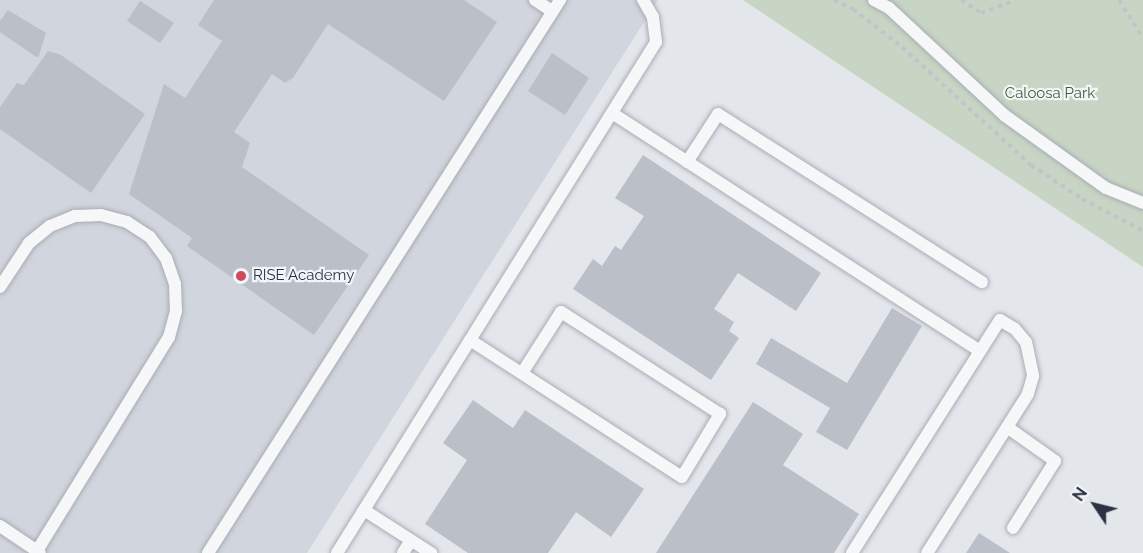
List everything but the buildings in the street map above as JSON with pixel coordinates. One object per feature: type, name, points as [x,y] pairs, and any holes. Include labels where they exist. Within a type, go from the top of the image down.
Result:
[{"type":"lane","points":[[535,0],[552,11]]},
{"type":"lane","points":[[208,553],[560,0]]},
{"type":"lane","points":[[337,553],[656,42],[653,17],[643,0]]},
{"type":"lane","points":[[874,0],[888,4],[1004,115],[1106,188],[1143,203]]},
{"type":"lane","points":[[612,113],[980,351]]},
{"type":"lane","points":[[687,162],[718,114],[982,282]]},
{"type":"lane","points":[[0,287],[29,243],[50,226],[75,216],[101,215],[127,222],[150,237],[166,258],[176,284],[176,311],[169,336],[38,552],[0,526]]},
{"type":"lane","points":[[470,340],[682,477],[720,414],[561,312],[522,373]]},
{"type":"lane","points":[[852,553],[1000,320],[1015,329],[1032,359],[1028,394],[927,553]]},
{"type":"lane","points":[[1007,427],[1055,461],[1013,528]]},
{"type":"lane","points":[[364,510],[431,553]]},
{"type":"lane","points":[[403,553],[411,540]]},
{"type":"path","points":[[961,0],[981,13],[1016,0]]},
{"type":"path","points":[[1119,0],[1143,38]]},
{"type":"shaded area","name":"RISE Academy","points":[[0,0],[658,0],[307,553],[0,553]]},
{"type":"green space","name":"Caloosa Park","points":[[743,0],[1143,0],[1143,267]]},
{"type":"place","name":"RISE Academy","points":[[241,276]]}]
